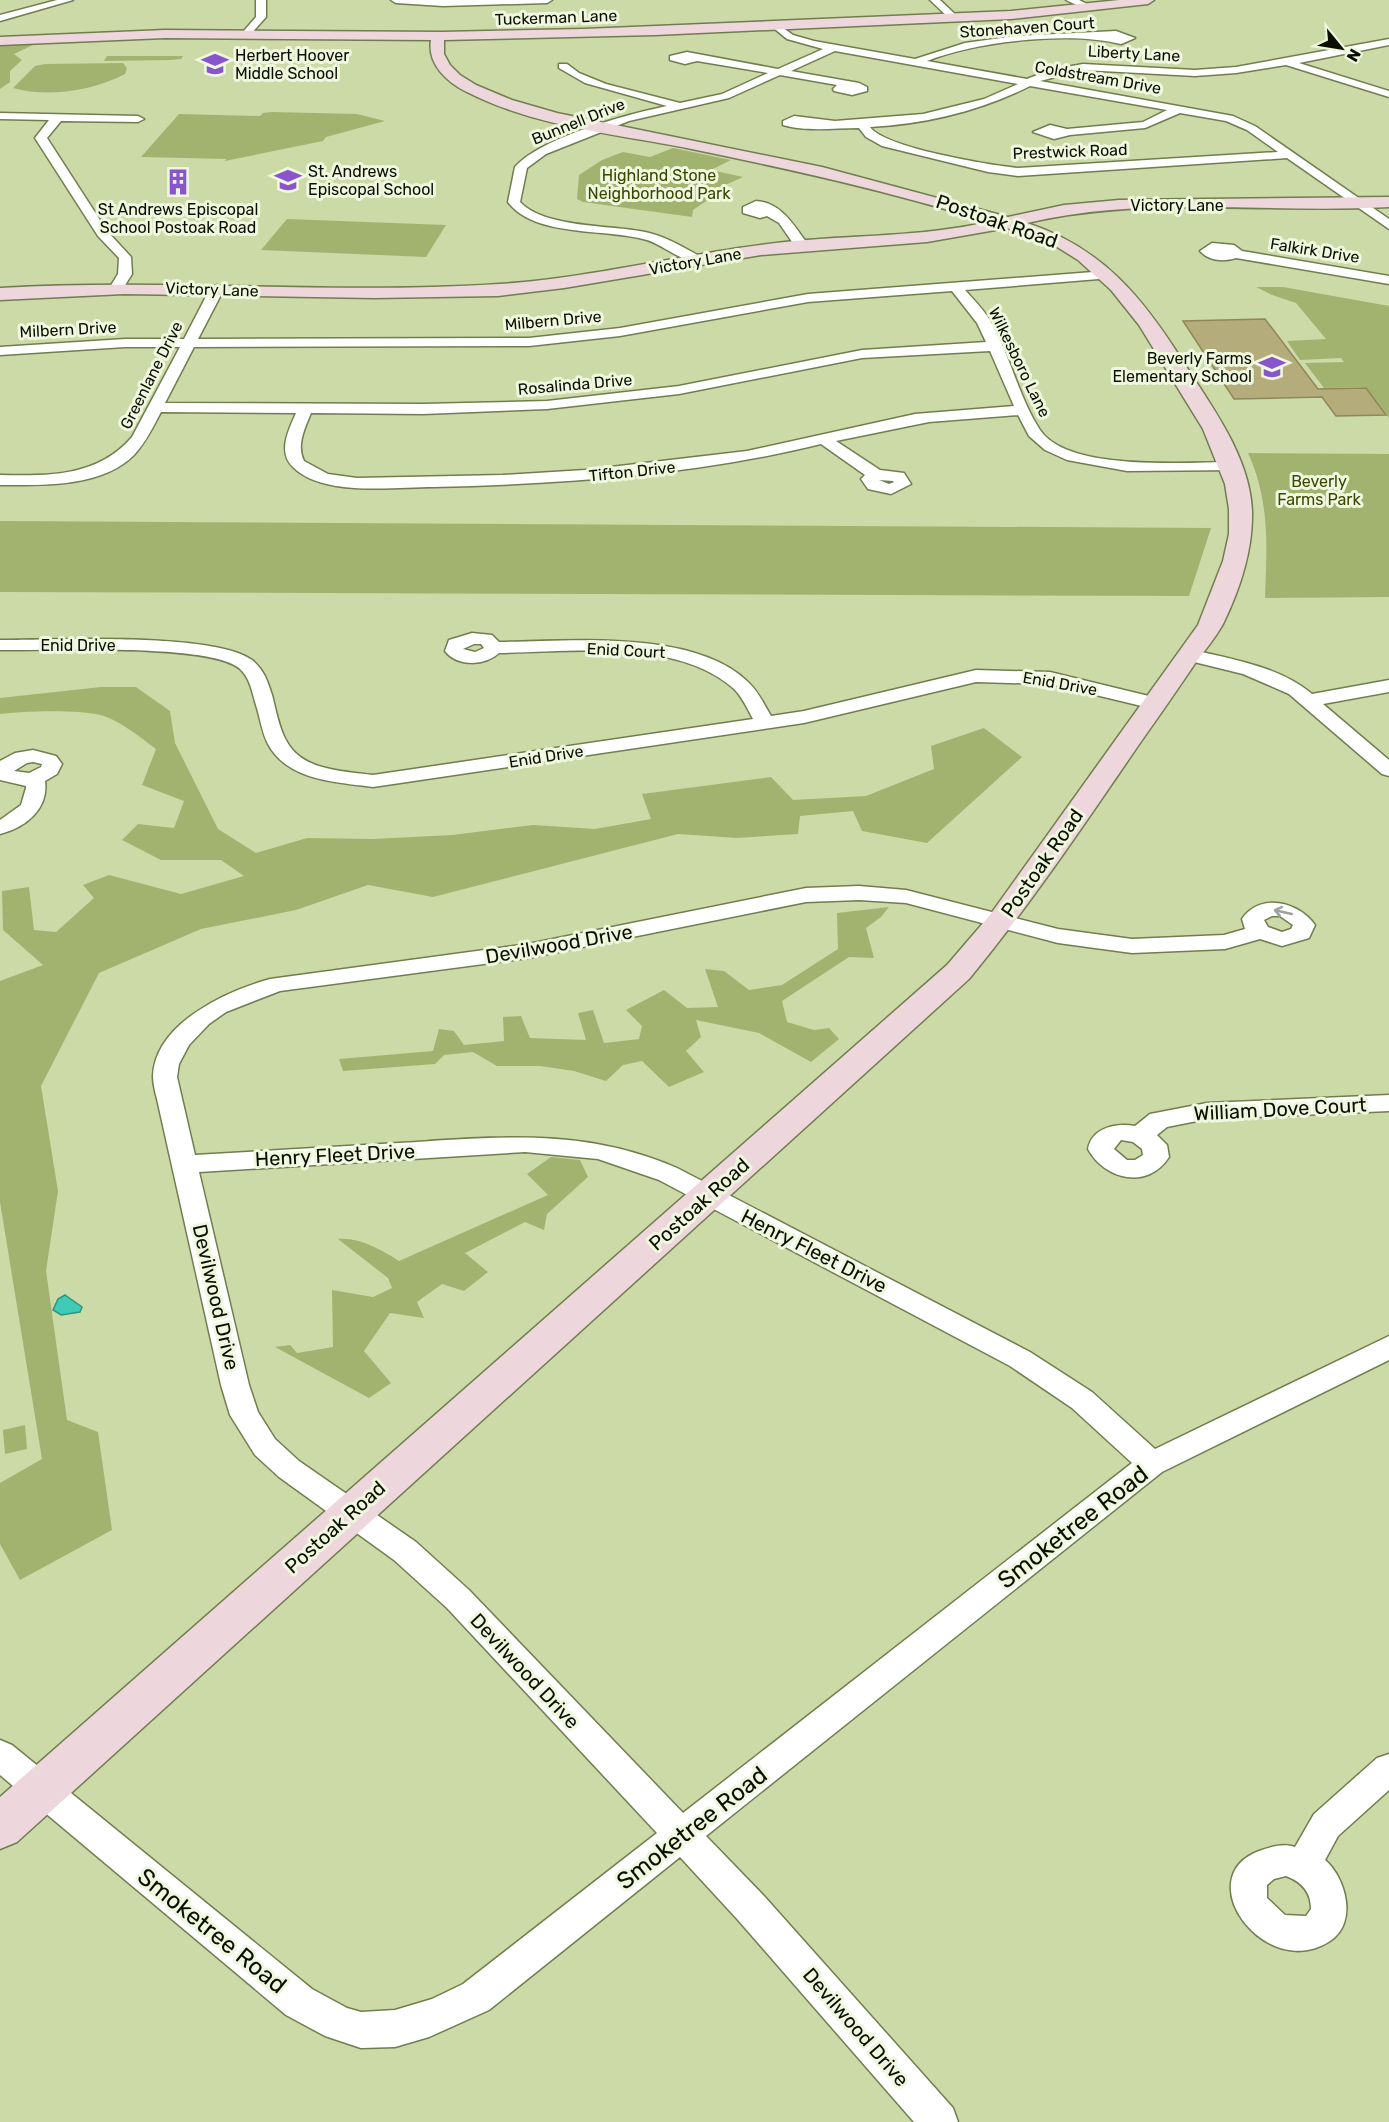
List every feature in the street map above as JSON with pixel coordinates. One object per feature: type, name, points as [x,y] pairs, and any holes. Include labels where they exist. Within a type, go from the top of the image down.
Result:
[{"type":"street","points":[[0,18],[69,0]]},
{"type":"street","points":[[246,34],[261,17],[261,0]]},
{"type":"street","points":[[396,0],[443,3],[547,0]]},
{"type":"street","points":[[935,0],[953,17]]},
{"type":"street","points":[[1071,0],[1090,8]]},
{"type":"street","name":"Tuckerman Lane","points":[[0,41],[117,34],[438,36],[775,25],[1090,8],[1148,0]]},
{"type":"street","name":"Coldstream Drive","points":[[775,25],[790,37],[834,48],[1180,108],[1238,121],[1389,225]]},
{"type":"street","name":"Postoak Road","points":[[0,1827],[958,972],[1001,921],[1210,625],[1230,582],[1237,558],[1241,529],[1240,498],[1233,467],[1210,422],[1154,329],[1106,275],[1068,246],[1008,222],[896,189],[536,112],[472,88],[454,76],[441,63],[437,53],[438,36]]},
{"type":"street","name":"Stonehaven Court","points":[[917,62],[948,49],[970,44],[1106,37]]},
{"type":"street","name":"Liberty Lane","points":[[813,124],[864,126],[974,105],[1055,71],[1085,67],[1128,67],[1207,73],[1389,42]]},
{"type":"street","name":"Bunnell Drive","points":[[696,260],[671,245],[649,237],[542,220],[525,214],[516,207],[514,202],[520,170],[529,160],[603,127],[636,115],[725,96],[777,71],[834,48]]},
{"type":"street","points":[[697,58],[844,85]]},
{"type":"street","points":[[1283,61],[1389,94]]},
{"type":"street","points":[[555,63],[585,81],[652,96],[678,106]]},
{"type":"street","points":[[1065,132],[1139,126],[1161,120],[1180,108]]},
{"type":"street","points":[[0,117],[138,119]]},
{"type":"street","points":[[58,117],[41,138],[103,234],[125,257],[125,274],[117,287]]},
{"type":"street","name":"Prestwick Road","points":[[864,126],[870,135],[886,144],[988,168],[1018,172],[1287,155]]},
{"type":"street","name":"Victory Lane","points":[[0,294],[117,287],[497,290],[561,283],[696,260],[802,246],[930,237],[1063,211],[1117,205],[1305,207],[1389,202]]},
{"type":"street","points":[[771,213],[783,220],[802,246]]},
{"type":"street","name":"Falkirk Drive","points":[[1236,254],[1389,280]]},
{"type":"street","name":"Milbern Drive","points":[[0,351],[62,346],[188,343],[529,342],[620,332],[790,300],[1106,275]]},
{"type":"street","name":"Wilkesboro Lane","points":[[956,286],[983,321],[1034,433],[1046,444],[1080,459],[1126,465],[1233,467]]},
{"type":"street","name":"Greenlane Drive","points":[[0,480],[59,478],[93,470],[116,461],[134,445],[217,289]]},
{"type":"street","name":"Rosalinda Drive","points":[[154,407],[484,408],[588,402],[694,388],[831,358],[868,353],[995,346]]},
{"type":"street","name":"Tifton Drive","points":[[305,409],[292,447],[293,457],[298,463],[322,476],[357,482],[481,482],[580,477],[750,455],[926,417],[1024,411]]},
{"type":"street","points":[[825,440],[876,475]]},
{"type":"street","name":"Enid Drive","points":[[0,645],[174,646],[204,649],[226,655],[244,663],[256,674],[277,743],[289,758],[309,770],[348,779],[396,779],[765,723],[841,709],[946,682],[986,675],[1050,678],[1154,703]]},
{"type":"street","name":"Enid Court","points":[[494,648],[635,648],[677,654],[701,661],[729,675],[749,695],[765,723]]},
{"type":"street","points":[[1189,655],[1266,676],[1311,700],[1389,770]]},
{"type":"street","points":[[1311,700],[1389,686]]},
{"type":"street","points":[[0,828],[21,815],[36,798],[38,791],[35,779]]},
{"type":"street","name":"Devilwood Drive","points":[[939,2122],[751,1908],[681,1837],[458,1599],[405,1551],[275,1457],[259,1440],[244,1415],[165,1077],[166,1064],[179,1041],[201,1019],[225,1003],[253,991],[278,984],[528,951],[812,894],[859,893],[906,897],[1074,940],[1132,946],[1225,942],[1260,932]]},
{"type":"street","name":"William Dove Court","points":[[1140,1135],[1159,1120],[1197,1112],[1389,1103]]},
{"type":"street","name":"Henry Fleet Drive","points":[[185,1164],[525,1144],[568,1145],[608,1152],[644,1164],[708,1196],[1020,1359],[1082,1400],[1152,1464]]},
{"type":"street","name":"Smoketree Road","points":[[0,1755],[299,2002],[345,2026],[370,2030],[418,2025],[476,1997],[1152,1464],[1378,1354],[1389,1346]]},
{"type":"street","points":[[1304,1865],[1326,1825],[1389,1769]]},
{"type":"green space","points":[[37,43],[14,54],[22,60],[10,71],[10,82],[0,89],[0,46]]},
{"type":"green space","points":[[107,56],[183,56],[181,59],[171,60],[104,61]]},
{"type":"green space","points":[[123,63],[127,68],[125,74],[84,89],[41,92],[13,88],[35,66]]},
{"type":"green space","points":[[263,113],[357,114],[385,121],[326,137],[323,141],[225,161],[226,159],[141,157],[179,114],[260,116]]},
{"type":"green space","name":"Highland Stone Neighborhood Park","points":[[673,148],[731,160],[711,170],[743,177],[710,192],[715,195],[693,210],[692,217],[583,202],[577,199],[579,175],[602,160],[623,152],[650,157]]},
{"type":"green space","points":[[287,219],[446,225],[426,257],[261,250]]},
{"type":"green space","points":[[1256,287],[1283,287],[1389,306],[1389,418],[1365,387],[1324,388],[1305,363],[1344,362],[1341,358],[1300,360],[1287,341],[1326,339],[1296,303]]},
{"type":"green space","name":"Beverly Farms Park","points":[[1248,453],[1389,454],[1389,597],[1265,598],[1266,524],[1260,489]]},
{"type":"green space","points":[[0,521],[1211,528],[1189,596],[0,592]]},
{"type":"green space","points":[[101,687],[136,687],[170,711],[175,743],[218,829],[256,853],[307,838],[373,839],[452,835],[533,825],[595,829],[651,819],[642,794],[771,777],[793,800],[866,796],[934,769],[931,746],[984,728],[1022,757],[927,843],[862,831],[853,811],[800,816],[798,834],[737,838],[678,834],[433,897],[368,885],[296,910],[201,929],[99,973],[41,1086],[58,1191],[46,1271],[67,1420],[98,1432],[112,1530],[20,1580],[0,1544],[0,1483],[42,1459],[0,1202],[0,981],[43,965],[3,930],[2,891],[29,887],[34,930],[56,932],[94,898],[83,885],[109,875],[181,894],[244,876],[221,860],[161,860],[122,840],[138,824],[174,828],[184,801],[142,785],[156,749],[118,722],[104,716],[81,712],[0,714],[0,698]]},
{"type":"green space","points":[[889,907],[881,917],[866,928],[874,958],[849,957],[782,1001],[787,1022],[814,1030],[829,1028],[839,1039],[811,1062],[759,1033],[696,1020],[701,1037],[686,1051],[704,1072],[669,1087],[642,1061],[623,1065],[606,1081],[574,1071],[540,1066],[497,1066],[473,1052],[444,1055],[435,1064],[343,1071],[339,1059],[433,1051],[439,1029],[454,1031],[464,1045],[504,1041],[503,1017],[521,1016],[530,1038],[586,1040],[578,1013],[593,1010],[604,1043],[639,1039],[642,1026],[626,1010],[664,990],[687,1008],[718,1007],[705,969],[724,971],[749,990],[782,985],[838,949],[837,913]]},
{"type":"green space","points":[[551,1157],[580,1160],[588,1177],[547,1214],[544,1230],[525,1222],[465,1253],[488,1272],[464,1291],[442,1284],[417,1302],[424,1318],[390,1313],[364,1351],[391,1383],[369,1398],[275,1347],[290,1345],[297,1353],[333,1347],[332,1290],[373,1297],[392,1288],[388,1278],[338,1239],[362,1242],[399,1261],[548,1195],[527,1174]]},
{"type":"green space","points":[[25,1425],[27,1449],[5,1454],[3,1430]]},
{"type":"water","points":[[65,1295],[82,1307],[80,1312],[61,1315],[53,1310],[58,1299]]},
{"type":"building","name":"Beverly Farms Elementary School","points":[[1265,319],[1318,389],[1366,388],[1386,415],[1336,416],[1322,397],[1234,399],[1183,321]]},
{"type":"place","name":"Herbert Hoover Middle School","points":[[215,64]]},
{"type":"place","name":"St. Andrews Episcopal School","points":[[288,180]]},
{"type":"place","name":"St Andrews Episcopal School Postoak Road","points":[[178,182]]},
{"type":"place","name":"Beverly Farms Elementary School","points":[[1272,367]]}]
